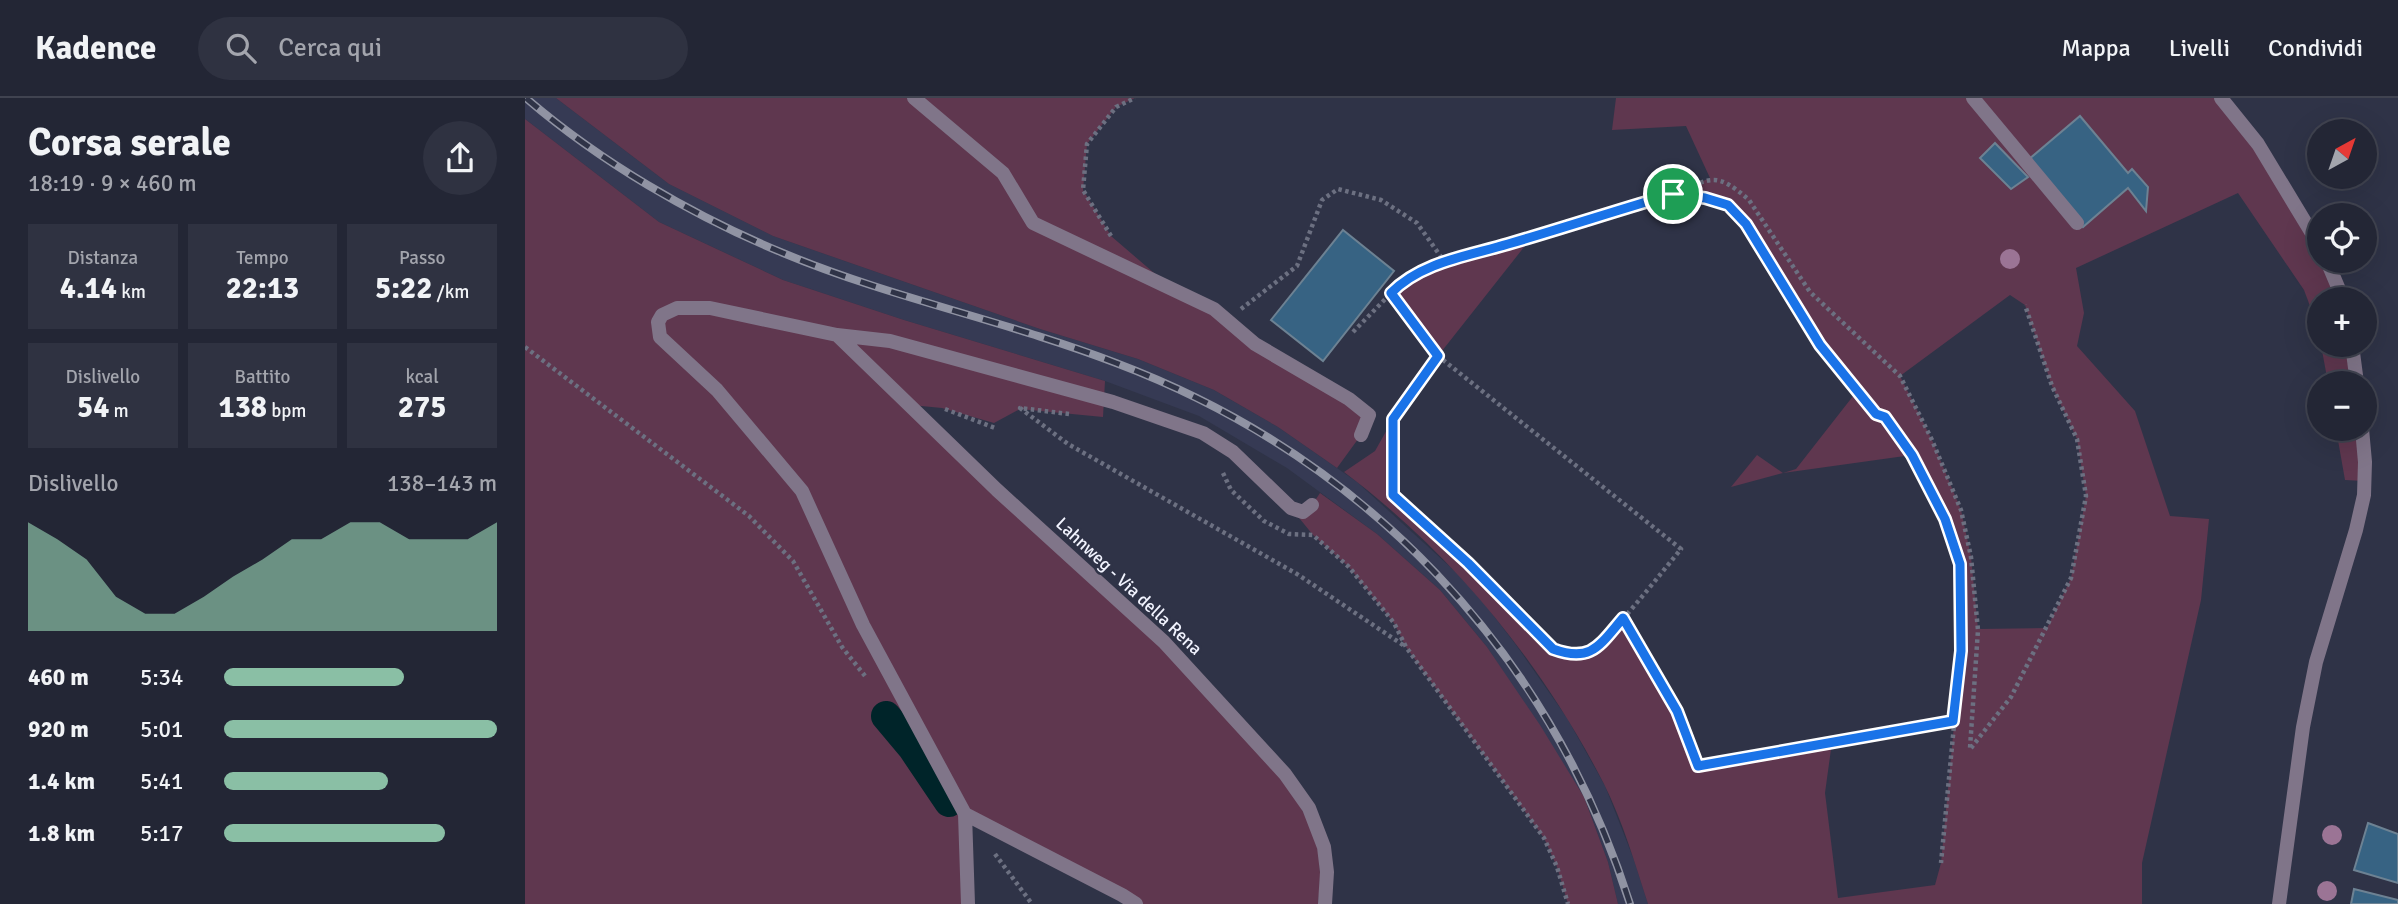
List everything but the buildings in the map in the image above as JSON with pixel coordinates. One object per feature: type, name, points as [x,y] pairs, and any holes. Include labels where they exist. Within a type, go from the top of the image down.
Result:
[{"type":"street","points":[[914,98],[1003,173],[1033,222],[1214,309],[1255,344],[1349,399],[1369,415],[1361,435]]},
{"type":"street","points":[[1973,98],[2077,223]]},
{"type":"street","points":[[2221,98],[2258,144],[2307,225]]},
{"type":"street","points":[[968,904],[965,814],[863,625],[802,491],[793,477],[717,390],[660,338],[658,322],[662,315],[677,308],[709,308],[837,335],[890,341],[1113,402],[1203,433],[1233,452],[1291,508],[1303,512],[1312,505]]},
{"type":"street","name":"Lahnweg - Via della Rena","points":[[837,335],[997,490],[1164,642],[1285,774],[1309,808],[1324,847],[1328,872],[1325,904]]},
{"type":"street","points":[[2279,904],[2303,727],[2316,662],[2364,495],[2363,441]]},
{"type":"street","points":[[965,814],[1136,904]]},
{"type":"path","points":[[1120,244],[1111,236],[1083,190],[1087,144],[1116,107],[1135,98]]},
{"type":"path","points":[[1353,332],[1400,284],[1444,261],[1673,194],[1710,178],[1722,180],[1736,188],[1749,200],[1810,292],[1900,376],[1932,440],[1961,510],[1971,557],[1978,630],[1970,748],[2011,697],[2071,578],[2086,496],[2077,439],[2052,386],[2025,305]]},
{"type":"path","points":[[1226,320],[1297,266],[1322,200],[1338,189],[1381,200],[1417,223],[1444,261]]},
{"type":"path","points":[[1673,194],[1705,198],[1728,205],[1746,224],[1820,345],[1876,414],[1885,417],[1912,455],[1945,519],[1960,564],[1961,651],[1941,863]]},
{"type":"path","points":[[1391,293],[1438,356],[1681,549],[1606,638],[1586,654],[1569,655],[1553,649],[1468,563],[1393,495],[1393,419],[1438,356]]},
{"type":"path","points":[[525,347],[749,516],[793,561],[842,647],[866,678]]},
{"type":"path","points":[[910,405],[942,408],[995,429]]},
{"type":"path","points":[[1075,414],[1020,408],[1068,444],[1297,574],[1406,647]]},
{"type":"path","points":[[1221,469],[1231,490],[1264,522],[1289,534],[1313,535],[1349,567],[1394,623],[1406,647],[1544,838],[1557,867],[1568,904]]},
{"type":"path","points":[[1623,618],[1677,711],[1698,766],[1953,721]]},
{"type":"path","points":[[989,846],[1033,904]]},
{"type":"shaded area","points":[[525,98],[556,98],[669,184],[773,236],[1040,329],[1138,359],[1214,390],[1278,427],[1357,482],[1470,585],[1567,718],[1605,786],[1648,904],[1618,904],[1608,862],[1584,797],[1487,647],[1440,590],[1377,534],[1287,468],[1199,416],[1105,381],[783,280],[659,222],[525,119]]},
{"type":"shaded area","points":[[556,98],[1135,98],[1116,107],[1087,144],[1083,190],[1111,236],[1175,291],[1369,415],[1361,435],[1337,468],[1278,427],[1214,390],[1138,359],[1040,329],[773,236],[669,184]]},
{"type":"shaded area","points":[[1616,98],[2221,98],[2307,227],[2307,273],[2332,273],[2338,287],[2307,287],[2307,298],[2238,193],[2076,268],[2084,313],[2077,346],[2135,411],[2170,516],[2209,519],[2201,600],[2142,863],[2142,904],[1648,904],[1611,798],[1553,696],[1492,613],[1458,575],[1422,538],[1344,472],[1375,451],[1393,419],[1393,495],[1468,563],[1553,649],[1566,653],[1586,653],[1600,644],[1623,618],[1677,711],[1698,766],[1832,742],[1825,793],[1838,898],[1935,885],[1941,863],[1961,651],[1960,564],[1945,519],[1912,455],[1783,473],[1796,469],[1857,391],[1820,345],[1746,224],[1728,205],[1704,198],[1673,194],[1710,178],[1686,126],[1612,130]],"holes":[[[2080,116],[2128,173],[2132,170],[2148,187],[2146,209],[2128,188],[2083,227],[2029,160]],[[2010,295],[2025,305],[2052,386],[2077,439],[2086,496],[2071,578],[2047,628],[1978,629],[1971,557],[1961,510],[1932,440],[1900,376]]]},
{"type":"shaded area","points":[[525,119],[659,222],[783,280],[1105,381],[1103,417],[1020,409],[994,423],[942,408],[911,405],[1109,590],[1280,777],[1301,808],[1314,836],[1320,866],[1318,904],[1137,904],[965,814],[968,904],[525,904]]},
{"type":"shaded area","points":[[1532,237],[1438,356],[1391,294],[1421,271],[1439,263]]},
{"type":"shaded area","points":[[2323,357],[2354,357],[2355,371],[2326,371]]},
{"type":"shaded area","points":[[2338,441],[2362,441],[2364,481],[2345,480]]},
{"type":"shaded area","points":[[1757,455],[1783,473],[1731,487]]},
{"type":"shaded area","points":[[1320,493],[1377,534],[1440,590],[1487,647],[1540,725],[1584,797],[1608,862],[1618,904],[1568,904],[1557,867],[1544,838],[1406,647],[1394,623],[1349,567],[1313,535],[1291,508],[1312,505]]},
{"type":"waterway","points":[[886,716],[912,747],[949,802]]},
{"type":"railway","points":[[526,98],[584,144],[616,165],[681,204],[749,238],[865,283],[1033,334],[1116,363],[1206,403],[1290,451],[1367,509],[1436,574],[1497,646],[1551,726],[1595,812],[1630,904]]},
{"type":"route","points":[[1673,194],[1705,198],[1728,205],[1746,224],[1820,345],[1876,414],[1885,417],[1912,455],[1945,519],[1960,564],[1961,651],[1953,721],[1698,766],[1677,711],[1623,618],[1606,638],[1586,654],[1569,655],[1553,649],[1468,563],[1393,495],[1393,419],[1438,356],[1391,293],[1400,284],[1444,261],[1673,194]]}]
